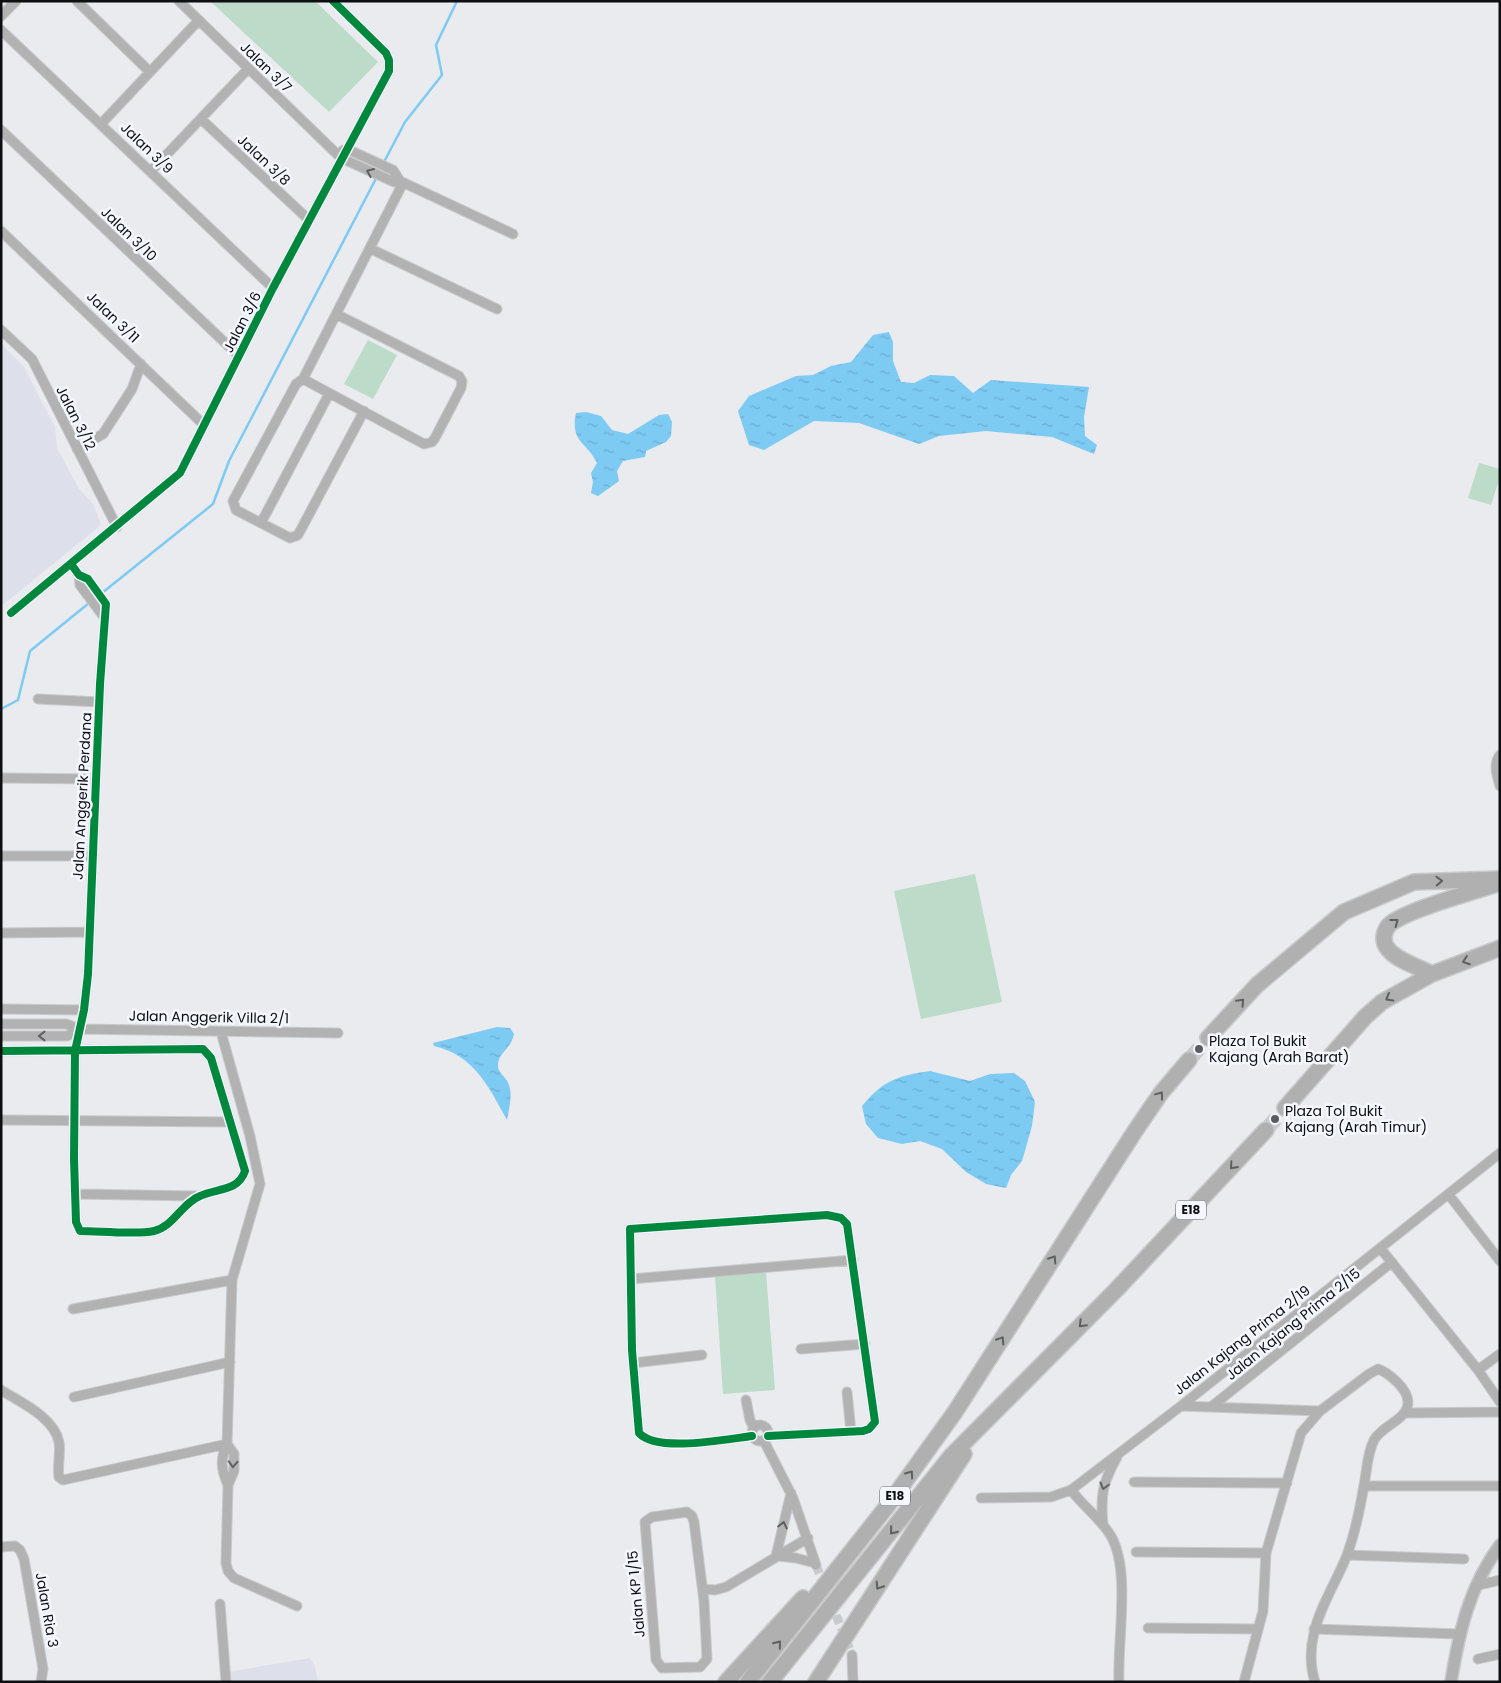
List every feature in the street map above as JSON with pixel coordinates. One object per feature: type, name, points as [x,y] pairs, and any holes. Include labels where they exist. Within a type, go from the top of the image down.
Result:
[{"type":"highway","points":[[1208,1038],[1257,985],[1344,912],[1414,882],[1500,878]]},
{"type":"highway","points":[[1432,974],[1388,950],[1384,942],[1385,932],[1389,925],[1403,916],[1500,883]]},
{"type":"highway","points":[[1284,1108],[1365,1017],[1382,1002],[1432,974],[1500,948]]},
{"type":"highway","name":"E18","points":[[748,1682],[888,1506],[955,1412],[1134,1132],[1161,1093],[1189,1060]]},
{"type":"highway","name":"E18","points":[[770,1682],[952,1455],[982,1427],[1116,1290],[1266,1130]]},
{"type":"highway","points":[[816,1682],[982,1427]]},
{"type":"highway","points":[[726,1682],[888,1506]]},
{"type":"street","points":[[1,16],[16,1]]},
{"type":"street","points":[[77,1],[150,72]]},
{"type":"street","name":"Jalan 3/7","points":[[179,1],[338,155],[350,163],[390,180],[401,182]]},
{"type":"street","name":"Jalan 3/6","points":[[11,613],[180,473],[309,220],[338,155],[347,149],[389,71],[389,60],[386,53],[335,2]]},
{"type":"street","points":[[101,124],[199,20]]},
{"type":"street","name":"Jalan 3/9","points":[[1,30],[273,288]]},
{"type":"street","points":[[151,171],[248,69]]},
{"type":"street","name":"Jalan 3/8","points":[[201,119],[309,220]]},
{"type":"street","name":"Jalan 3/10","points":[[1,130],[239,356]]},
{"type":"street","points":[[347,149],[393,170],[401,182],[513,234]]},
{"type":"street","points":[[364,411],[298,536],[290,538],[236,510],[233,501],[296,384],[303,379],[371,249],[401,182]]},
{"type":"street","name":"Jalan 3/11","points":[[1,231],[204,425]]},
{"type":"street","points":[[371,249],[497,309]]},
{"type":"street","points":[[303,379],[424,444],[432,442],[461,388],[462,381],[459,376],[336,314]]},
{"type":"street","name":"Jalan 3/12","points":[[1,330],[32,359],[117,527]]},
{"type":"street","points":[[77,450],[103,434],[132,390],[142,364]]},
{"type":"street","points":[[261,523],[329,394]]},
{"type":"street","name":"Jalan Anggerik Perdana","points":[[70,564],[84,577],[106,604],[95,779],[88,974],[84,1010],[75,1051],[76,1222],[80,1231],[154,1232],[166,1226],[198,1196]]},
{"type":"street","points":[[84,577],[80,585],[104,617]]},
{"type":"street","points":[[38,699],[99,702]]},
{"type":"street","points":[[1500,756],[1496,760],[1496,770],[1500,786]]},
{"type":"street","points":[[1,778],[95,779]]},
{"type":"street","points":[[1,856],[92,856]]},
{"type":"street","points":[[1,933],[89,932]]},
{"type":"street","points":[[1,1009],[84,1010]]},
{"type":"street","name":"Jalan Anggerik Villa 2/1","points":[[1,1024],[66,1024],[80,1028],[221,1032],[338,1033]]},
{"type":"street","name":"Jalan Anggerik Villa 2/1","points":[[1,1036],[68,1036],[80,1028]]},
{"type":"street","points":[[221,1032],[250,1136],[260,1184],[232,1280],[227,1444],[234,1454],[234,1471],[228,1485],[226,1559],[228,1571],[234,1578],[297,1606]]},
{"type":"street","points":[[1,1051],[203,1049],[211,1058],[245,1171],[243,1177],[235,1185],[198,1196],[75,1194]]},
{"type":"street","points":[[1,1120],[230,1122]]},
{"type":"street","name":"Jalan Kajang Prima 2/19","points":[[981,1498],[1051,1497],[1071,1490],[1500,1154]]},
{"type":"street","points":[[1449,1195],[1500,1261]]},
{"type":"street","points":[[746,1400],[753,1432],[757,1441],[766,1438],[870,1429],[875,1422],[847,1224],[841,1218],[827,1215],[636,1227],[630,1229],[633,1363],[639,1434],[643,1438],[669,1444],[753,1432],[763,1425],[768,1430],[766,1438],[791,1493],[808,1538],[815,1564],[796,1558],[776,1556]]},
{"type":"street","points":[[1381,1248],[1478,1370],[1500,1402]]},
{"type":"street","points":[[631,1279],[853,1260]]},
{"type":"street","name":"Jalan Kajang Prima 2/15","points":[[1211,1407],[1392,1262]]},
{"type":"street","points":[[73,1309],[232,1280]]},
{"type":"street","points":[[801,1349],[865,1344]]},
{"type":"street","points":[[1478,1370],[1500,1354]]},
{"type":"street","points":[[633,1363],[702,1355]]},
{"type":"street","points":[[74,1397],[230,1362]]},
{"type":"street","points":[[1244,1682],[1266,1592],[1266,1554],[1301,1433],[1320,1411],[1369,1374],[1378,1370],[1388,1372],[1406,1394],[1408,1402],[1405,1413],[1375,1438],[1370,1450],[1364,1486],[1347,1555],[1314,1630],[1311,1664],[1315,1682]]},
{"type":"street","points":[[1,1390],[28,1407],[51,1426],[59,1442],[59,1477],[63,1480],[227,1444]]},
{"type":"street","points":[[847,1392],[851,1432]]},
{"type":"street","points":[[1180,1406],[1320,1411]]},
{"type":"street","points":[[1405,1413],[1500,1412]]},
{"type":"street","points":[[1103,1524],[1101,1500],[1103,1487],[1120,1452]]},
{"type":"street","points":[[1134,1482],[1287,1483]]},
{"type":"street","points":[[1364,1486],[1500,1486]]},
{"type":"street","points":[[1071,1490],[1082,1504],[1103,1524],[1111,1537],[1120,1561],[1119,1682]]},
{"type":"street","points":[[776,1556],[791,1493]]},
{"type":"street","name":"Jalan KP 1/15","points":[[687,1512],[692,1516],[703,1590],[706,1662],[700,1666],[662,1668],[656,1660],[645,1522],[652,1517],[687,1512]]},
{"type":"street","points":[[703,1590],[715,1590],[726,1587],[808,1538]]},
{"type":"street","name":"Jalan Ria 3","points":[[1,1547],[15,1546],[20,1550],[24,1559],[43,1669],[41,1682]]},
{"type":"street","points":[[1451,1682],[1458,1634],[1475,1586],[1500,1546]]},
{"type":"street","points":[[1136,1552],[1266,1554]]},
{"type":"street","points":[[1347,1555],[1464,1559]]},
{"type":"street","points":[[1475,1586],[1500,1580]]},
{"type":"street","points":[[220,1604],[226,1682]]},
{"type":"street","points":[[1148,1628],[1258,1629]]},
{"type":"street","points":[[1314,1630],[1458,1634]]},
{"type":"street","points":[[1478,1659],[1500,1654]]},
{"type":"street","points":[[852,1655],[853,1682]]},
{"type":"shaded area","points":[[1,344],[24,367],[55,427],[57,448],[79,489],[94,505],[101,525],[4,604],[1,602]]},
{"type":"shaded area","points":[[310,1658],[315,1666],[318,1682],[229,1682],[228,1672]]},
{"type":"green space","points":[[210,1],[315,1],[378,62],[329,112]]},
{"type":"green space","points":[[368,340],[397,355],[373,399],[344,384]]},
{"type":"green space","points":[[1479,463],[1500,469],[1500,477],[1491,505],[1468,498]]},
{"type":"green space","points":[[975,874],[1002,1002],[921,1019],[894,891]]},
{"type":"green space","points":[[766,1272],[775,1390],[723,1394],[715,1276]]},
{"type":"water","points":[[889,332],[893,342],[893,361],[901,382],[914,383],[930,375],[954,376],[973,393],[991,380],[1089,387],[1084,417],[1085,436],[1097,445],[1094,454],[1052,437],[986,431],[939,436],[919,444],[859,423],[814,421],[764,450],[749,445],[738,411],[749,396],[796,376],[813,375],[831,366],[851,362],[873,335]]},
{"type":"water","points":[[586,412],[601,416],[612,430],[628,434],[659,415],[668,414],[672,422],[671,436],[666,442],[646,451],[645,457],[623,461],[617,471],[619,481],[598,496],[591,493],[593,482],[591,473],[597,463],[580,441],[575,430],[576,413]]},
{"type":"water","points":[[497,1027],[510,1028],[514,1034],[500,1056],[498,1064],[510,1090],[507,1120],[487,1084],[479,1074],[460,1057],[448,1050],[434,1046],[433,1043]]},
{"type":"water","points":[[930,1071],[970,1081],[990,1074],[1014,1073],[1025,1081],[1035,1102],[1032,1126],[1022,1161],[1011,1175],[1006,1188],[986,1184],[966,1172],[942,1149],[920,1141],[902,1144],[878,1138],[866,1124],[862,1106],[877,1090],[900,1077]]},
{"type":"waterway","points":[[384,162],[405,122],[442,75],[436,45],[457,1]]},
{"type":"waterway","points":[[102,593],[213,504],[229,461],[382,167]]},
{"type":"waterway","points":[[1,709],[18,700],[30,651],[89,603]]},
{"type":"tunnel","points":[[1189,1060],[1208,1038]]},
{"type":"tunnel","points":[[1266,1130],[1285,1108]]},
{"type":"tunnel","points":[[816,1565],[852,1655]]},
{"type":"cycle path","points":[[11,613],[180,473],[273,288],[389,71],[389,60],[386,53],[333,1]]},
{"type":"cycle path","points":[[1,1051],[203,1049],[211,1058],[245,1171],[242,1178],[232,1186],[206,1193],[194,1199],[167,1225],[154,1231],[128,1233],[80,1231],[76,1222],[74,1159],[75,1051],[84,1010],[88,974],[100,684],[106,604],[88,579],[79,575],[71,564]]},
{"type":"cycle path","points":[[752,1436],[710,1442],[676,1444],[648,1439],[639,1433],[632,1350],[630,1229],[827,1215],[841,1218],[847,1224],[875,1422],[869,1429],[863,1431],[768,1436]]},
{"type":"place","name":"Plaza Tol Bukit Kajang (Arah Barat)","points":[[1199,1049]]},
{"type":"place","name":"Plaza Tol Bukit Kajang (Arah Timur)","points":[[1275,1119]]}]
